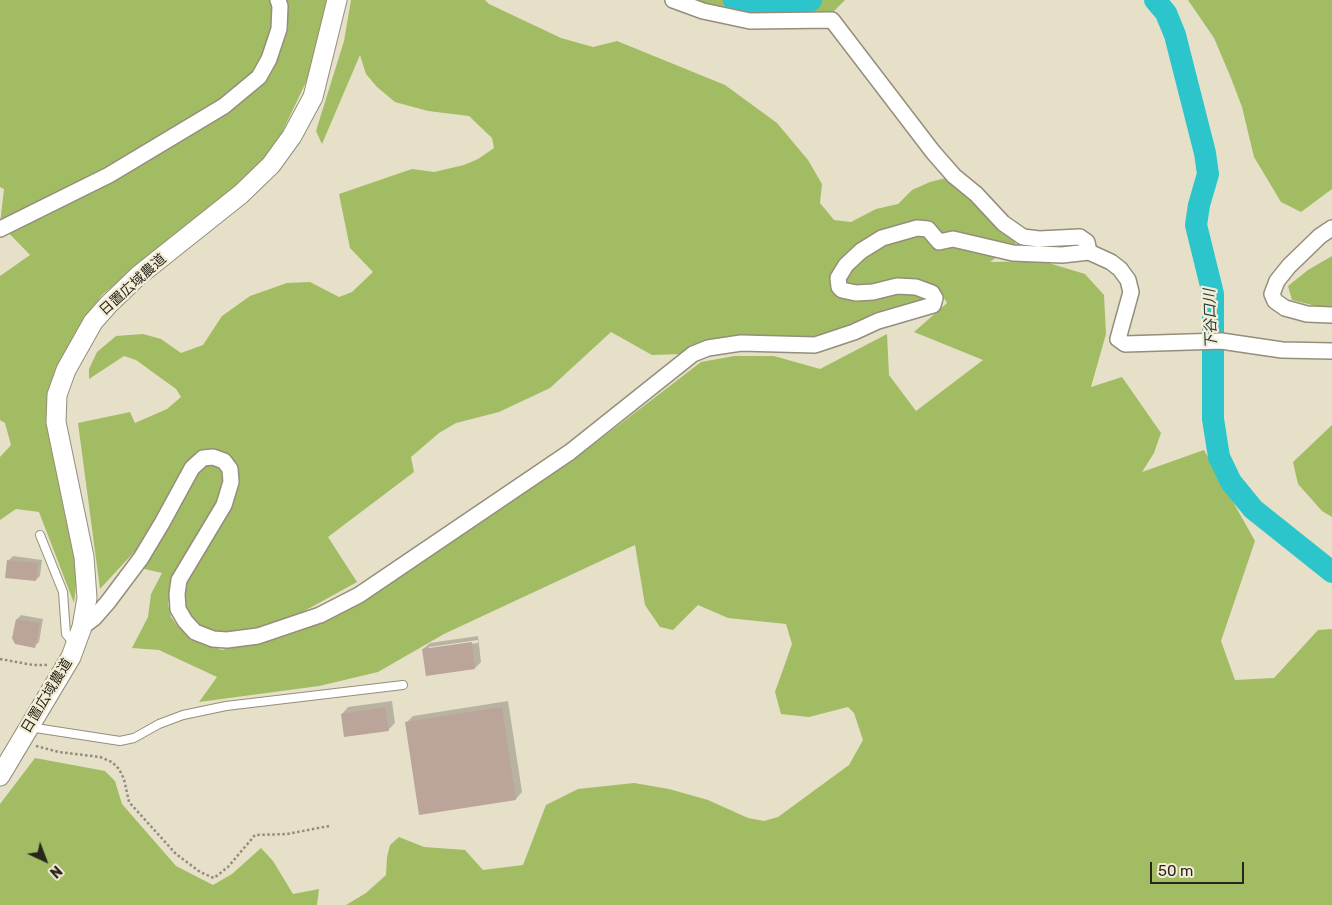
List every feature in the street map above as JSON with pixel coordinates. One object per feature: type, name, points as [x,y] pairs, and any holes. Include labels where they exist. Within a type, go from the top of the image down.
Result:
[{"type":"street","points":[[0,229],[102,179],[224,106],[259,77],[270,60],[279,29],[280,6],[278,0]]},
{"type":"street","name":"日置広域農道","points":[[0,776],[24,734],[50,696],[75,646],[82,627],[87,598],[84,558],[56,422],[57,395],[66,370],[93,322],[108,305],[138,276],[227,206],[271,165],[292,136],[313,97],[337,0]]},
{"type":"street","points":[[673,0],[703,11],[750,22],[832,20],[938,158],[1003,223],[1023,237],[1039,239],[1080,237],[1087,242],[1089,252]]},
{"type":"street","points":[[1332,228],[1320,236],[1289,266],[1277,281],[1272,294],[1275,301],[1285,308],[1307,314],[1332,315]]},
{"type":"street","points":[[82,627],[94,618],[108,602],[141,558],[192,468],[203,458],[213,457],[224,460],[230,468],[231,482],[224,505],[179,580],[176,594],[178,608],[185,621],[195,632],[213,639],[227,640],[258,636],[320,615],[359,595],[570,452],[693,354],[708,348],[741,343],[815,345],[854,332],[878,321],[933,305],[935,298],[932,293],[916,287],[897,286],[873,292],[856,293],[842,290],[839,287],[838,278],[846,265],[861,251],[882,238],[922,229],[928,229],[939,242],[952,239],[1013,253],[1062,255],[1089,252],[1120,269],[1128,280],[1130,292],[1118,339],[1125,344],[1221,341],[1282,350],[1332,351]]},
{"type":"lane","points":[[40,535],[63,592],[66,634],[75,646]]},
{"type":"lane","points":[[24,734],[120,742],[134,738],[160,724],[192,713],[226,706],[403,685]]},
{"type":"path","points":[[0,659],[46,666],[51,660]]},
{"type":"path","points":[[24,734],[59,752],[100,757],[112,762],[122,774],[130,802],[176,854],[200,872],[214,878],[246,849],[255,835],[287,834],[330,826]]},
{"type":"green space","points":[[0,0],[330,0],[317,59],[277,143],[247,177],[102,295],[75,333],[60,364],[70,532],[77,577],[74,603],[39,512],[16,509],[0,520],[0,457],[11,445],[5,423],[0,420],[0,276],[30,255],[0,224],[4,189],[0,187]]},
{"type":"green space","points":[[351,0],[485,0],[489,4],[561,38],[593,47],[617,41],[725,85],[777,123],[808,160],[822,184],[820,203],[834,220],[851,222],[876,209],[898,204],[912,190],[930,182],[946,178],[976,203],[1016,243],[990,262],[1042,261],[1085,274],[1104,295],[1106,334],[1091,387],[1122,377],[1161,433],[1154,453],[1142,472],[1204,450],[1255,541],[1221,641],[1235,680],[1274,678],[1318,630],[1332,629],[1332,905],[346,905],[366,893],[386,875],[390,845],[399,837],[424,847],[465,850],[483,870],[523,865],[546,805],[578,789],[634,783],[669,789],[708,800],[748,818],[764,821],[778,817],[849,765],[863,740],[854,713],[848,707],[809,717],[781,714],[775,692],[792,644],[786,624],[728,618],[698,605],[673,630],[660,627],[645,605],[635,545],[444,634],[378,672],[319,686],[199,702],[217,677],[159,650],[132,648],[148,617],[151,594],[162,573],[140,568],[193,474],[204,464],[216,464],[224,473],[218,504],[172,582],[168,604],[171,617],[177,625],[194,639],[222,650],[312,626],[363,602],[572,461],[701,362],[734,356],[774,356],[820,369],[887,334],[889,375],[916,411],[983,360],[914,332],[947,303],[937,287],[927,304],[818,350],[771,336],[734,337],[683,354],[652,355],[611,332],[550,388],[499,412],[456,423],[439,433],[411,457],[414,472],[328,537],[357,582],[279,625],[227,635],[207,632],[193,622],[185,610],[183,581],[237,486],[238,470],[231,457],[215,450],[179,478],[135,551],[100,589],[78,423],[130,412],[135,423],[167,409],[181,397],[176,389],[136,360],[124,356],[89,379],[89,369],[97,352],[116,336],[143,334],[161,339],[181,353],[203,345],[222,316],[250,296],[287,283],[310,282],[339,297],[352,292],[373,272],[350,248],[339,194],[412,169],[434,172],[464,165],[478,159],[494,148],[492,138],[469,116],[428,111],[395,102],[377,87],[366,74],[360,55],[322,144],[316,131],[344,41]]},
{"type":"green space","points":[[691,0],[845,0],[832,13],[756,16]]},
{"type":"green space","points":[[1188,0],[1332,0],[1332,189],[1301,212],[1281,202],[1254,157],[1242,107],[1231,78],[1214,38]]},
{"type":"green space","points":[[1332,256],[1332,310],[1292,300],[1288,286],[1308,270]]},
{"type":"green space","points":[[1332,425],[1332,517],[1322,511],[1298,484],[1293,462]]},
{"type":"green space","points":[[35,758],[105,771],[115,781],[122,804],[176,866],[213,885],[232,874],[261,848],[273,861],[293,894],[319,889],[317,905],[0,905],[0,804]]},
{"type":"building","points":[[7,560],[38,563],[36,581],[5,578]]},
{"type":"building","points":[[16,619],[40,623],[35,648],[15,644],[12,638]]},
{"type":"building","points":[[472,642],[475,669],[426,676],[422,649]]},
{"type":"building","points":[[385,707],[389,731],[344,737],[341,714]]},
{"type":"building","points":[[502,707],[516,800],[419,815],[405,722]]},
{"type":"waterway","name":"下谷口川","points":[[734,0],[774,8],[811,0]]},
{"type":"waterway","name":"下谷口川","points":[[1155,0],[1166,13],[1175,35],[1205,153],[1208,174],[1199,205],[1196,225],[1213,294],[1213,419],[1219,457],[1231,482],[1253,509],[1332,572]]}]
